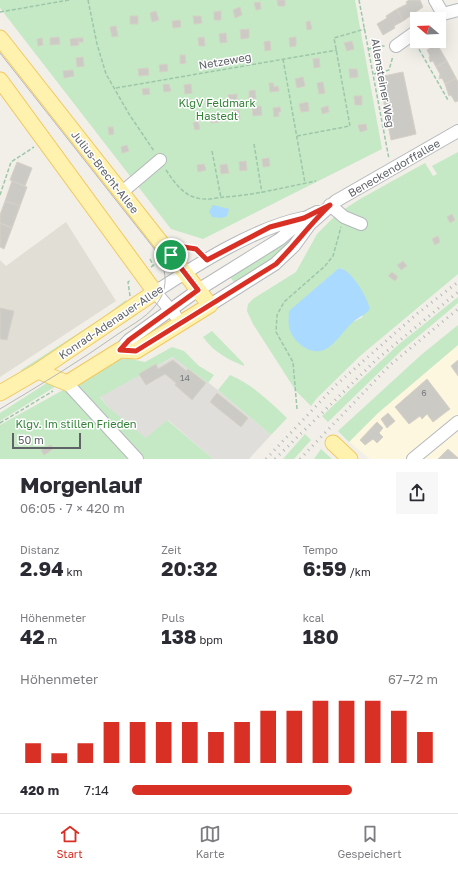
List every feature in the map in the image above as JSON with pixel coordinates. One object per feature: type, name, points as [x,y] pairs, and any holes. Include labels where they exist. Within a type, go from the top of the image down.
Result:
[{"type":"main road","name":"Julius-Brecht-Allee","points":[[0,38],[210,305]]},
{"type":"main road","points":[[0,80],[155,292]]},
{"type":"main road","name":"Konrad-Adenauer-Allee","points":[[0,393],[38,371],[155,292]]},
{"type":"main road","name":"Beneckendorffallee","points":[[182,323],[210,305]]},
{"type":"main road","points":[[38,371],[67,383],[120,350],[136,351],[182,323]]},
{"type":"main road","points":[[333,443],[350,459]]},
{"type":"street","points":[[435,0],[438,12]]},
{"type":"street","points":[[446,14],[458,10]]},
{"type":"street","points":[[396,46],[410,36]]},
{"type":"street","name":"Beneckendorffallee","points":[[185,273],[270,227],[304,218],[330,205],[458,131]]},
{"type":"street","points":[[121,193],[160,160]]},
{"type":"street","points":[[330,205],[344,217],[361,224]]},
{"type":"street","name":"Beneckendorffallee","points":[[210,305],[276,264],[294,246],[310,224],[330,205]]},
{"type":"street","name":"Beneckendorffallee","points":[[171,310],[198,290],[280,239],[304,218]]},
{"type":"street","name":"Konrad-Adenauer-Allee","points":[[155,292],[185,273]]},
{"type":"street","points":[[155,292],[182,323]]},
{"type":"street","points":[[120,350],[129,340],[171,310]]},
{"type":"street","points":[[67,383],[137,459]]},
{"type":"street","points":[[413,459],[458,422]]},
{"type":"path","points":[[0,12],[69,0]]},
{"type":"path","points":[[88,0],[97,44],[106,74],[129,114],[174,182],[193,197],[204,199],[262,193],[316,180]]},
{"type":"path","name":"Allensteiner Weg","points":[[359,0],[389,158],[393,168]]},
{"type":"path","points":[[297,136],[350,126],[334,38],[365,29]]},
{"type":"path","points":[[369,50],[379,46],[396,46],[389,70],[373,74]]},
{"type":"path","points":[[422,48],[448,100]]},
{"type":"path","name":"Netzeweg","points":[[115,88],[337,50]]},
{"type":"path","points":[[283,59],[305,183]]},
{"type":"path","points":[[0,195],[11,162],[44,140]]},
{"type":"path","points":[[254,144],[262,193]]},
{"type":"path","points":[[212,151],[220,198]]},
{"type":"path","points":[[297,409],[293,362],[276,332],[277,315],[284,302],[325,266],[333,256],[344,217]]},
{"type":"path","points":[[171,255],[184,247],[196,249],[207,260]]},
{"type":"path","points":[[150,259],[153,265]]},
{"type":"path","points":[[133,278],[128,282],[128,294],[137,304]]},
{"type":"path","points":[[0,423],[67,383]]},
{"type":"shaded area","points":[[66,222],[116,301],[0,377],[0,260],[6,266]]},
{"type":"shaded area","points":[[458,345],[458,459],[370,459],[349,442],[378,413]]},
{"type":"shaded area","points":[[174,357],[218,390],[271,435],[249,459],[213,459],[168,420],[146,439],[108,407],[100,396]]},
{"type":"green space","name":"KlgV Feldmark Hastedt","points":[[0,0],[355,0],[382,149],[203,239],[171,229],[0,8]]},
{"type":"green space","points":[[458,152],[458,274],[360,356],[317,398],[311,406],[296,391],[253,324],[247,311],[248,304],[253,299],[296,272],[317,234],[337,214],[360,199],[425,163],[433,176],[437,174],[432,166]],"holes":[[[339,268],[343,269],[363,317],[355,321],[289,312]]]},
{"type":"green space","points":[[293,239],[279,252],[250,273],[234,282],[230,277]]},
{"type":"green space","points":[[458,297],[458,303],[402,350],[328,422],[322,416],[398,345]]},
{"type":"green space","points":[[126,300],[128,302],[23,373],[21,370],[102,318]]},
{"type":"green space","points":[[136,311],[138,314],[50,371]]},
{"type":"green space","points":[[458,325],[458,345],[378,413],[349,442],[338,431],[421,355]]},
{"type":"green space","points":[[212,331],[244,364],[244,366],[221,354],[207,342],[203,337]]},
{"type":"green space","name":"Klgv. Im stillen Frieden","points":[[172,347],[184,351],[199,366],[214,375],[208,383],[173,357],[100,397],[108,407],[146,438],[167,420],[213,459],[0,459],[0,425],[119,359],[131,359],[145,362]]},
{"type":"green space","points":[[230,375],[253,389],[287,418],[271,435],[218,390]]},
{"type":"green space","points":[[53,379],[61,383],[0,421],[0,413]]},
{"type":"green space","points":[[305,434],[311,440],[294,459],[283,459]]},
{"type":"green space","points":[[321,449],[332,459],[314,459]]},
{"type":"water","points":[[213,205],[229,209],[227,216],[222,218],[212,217],[209,211]]},
{"type":"water","points":[[339,268],[344,270],[354,279],[366,298],[370,309],[353,322],[328,348],[313,351],[302,346],[291,332],[289,325],[289,311]]},
{"type":"building","points":[[277,0],[285,0],[285,6],[278,6]]},
{"type":"building","points":[[409,0],[420,0],[423,7],[416,12],[410,12],[410,16],[403,21],[397,9],[407,4],[406,2]]},
{"type":"building","points":[[260,2],[261,9],[256,10],[254,3]]},
{"type":"building","points":[[240,7],[242,15],[235,18],[233,10]]},
{"type":"building","points":[[397,9],[403,21],[383,35],[377,24]]},
{"type":"building","points":[[156,11],[159,20],[152,22],[150,13]]},
{"type":"building","points":[[221,11],[221,20],[214,20],[214,12]]},
{"type":"building","points":[[130,16],[138,16],[138,24],[130,24]]},
{"type":"building","points":[[193,16],[201,16],[202,23],[194,24]]},
{"type":"building","points":[[180,20],[181,27],[173,28],[172,21]]},
{"type":"building","points":[[310,21],[312,29],[307,30],[306,22]]},
{"type":"building","points":[[116,26],[118,36],[112,37],[110,27]]},
{"type":"building","points":[[249,29],[249,38],[241,39],[240,30]]},
{"type":"building","points":[[226,33],[227,42],[220,43],[219,34]]},
{"type":"building","points":[[59,37],[60,44],[50,45],[50,38]]},
{"type":"building","points":[[204,37],[205,46],[199,46],[198,38]]},
{"type":"building","points":[[296,37],[296,46],[290,47],[289,38]]},
{"type":"building","points":[[42,38],[43,45],[38,46],[37,39]]},
{"type":"building","points":[[78,38],[83,38],[83,42],[79,42]]},
{"type":"building","points":[[78,38],[79,45],[71,46],[70,39]]},
{"type":"building","points":[[270,41],[271,50],[265,51],[264,42]]},
{"type":"building","points":[[352,41],[354,49],[347,51],[344,43]]},
{"type":"building","points":[[430,48],[439,48],[447,61],[436,67],[433,61],[430,62],[430,56],[427,50]]},
{"type":"building","points":[[180,55],[185,55],[186,63],[180,64]]},
{"type":"building","points":[[83,57],[84,66],[77,67],[76,58]]},
{"type":"building","points":[[319,58],[320,67],[314,68],[313,59]]},
{"type":"building","points":[[447,61],[456,78],[445,84],[442,78],[439,79],[440,74],[436,67]]},
{"type":"building","points":[[167,64],[168,71],[160,72],[159,65]]},
{"type":"building","points":[[148,68],[149,75],[139,76],[138,69]]},
{"type":"building","points":[[349,69],[357,69],[358,77],[350,78]]},
{"type":"building","points":[[73,70],[74,76],[64,78],[63,71]]},
{"type":"building","points":[[403,72],[416,134],[391,140],[379,77]]},
{"type":"building","points":[[303,77],[305,86],[297,88],[295,79]]},
{"type":"building","points":[[456,78],[458,82],[458,101],[455,102],[451,95],[449,96],[445,84]]},
{"type":"building","points":[[323,82],[325,93],[319,94],[317,83]]},
{"type":"building","points":[[269,83],[273,83],[274,87],[278,86],[279,91],[270,92]]},
{"type":"building","points":[[169,84],[171,91],[164,92],[163,85]]},
{"type":"building","points":[[191,84],[192,93],[185,94],[184,85]]},
{"type":"building","points":[[149,88],[150,94],[143,95],[142,89]]},
{"type":"building","points":[[255,90],[256,99],[249,99],[249,91]]},
{"type":"building","points":[[237,94],[237,103],[229,103],[228,95]]},
{"type":"building","points":[[354,96],[362,96],[362,105],[355,105]]},
{"type":"building","points":[[212,98],[213,106],[209,106],[208,99]]},
{"type":"building","points":[[308,102],[309,111],[301,112],[299,104]]},
{"type":"building","points":[[261,106],[262,115],[253,116],[252,107]]},
{"type":"building","points":[[328,106],[329,112],[322,114],[321,108]]},
{"type":"building","points":[[280,107],[281,112],[278,112],[279,116],[274,117],[273,108]]},
{"type":"building","points":[[231,110],[239,110],[240,119],[232,119]]},
{"type":"building","points":[[219,113],[220,122],[211,123],[210,115]]},
{"type":"building","points":[[198,121],[200,129],[195,130],[193,123]]},
{"type":"building","points":[[366,124],[367,130],[360,132],[358,125]]},
{"type":"building","points":[[108,127],[113,127],[114,134],[109,135]]},
{"type":"building","points":[[127,145],[129,151],[122,153],[121,147]]},
{"type":"building","points":[[269,158],[270,166],[263,167],[262,159]]},
{"type":"building","points":[[246,161],[247,170],[240,171],[239,162]]},
{"type":"building","points":[[17,162],[32,168],[25,186],[10,180]]},
{"type":"building","points":[[204,164],[206,170],[198,172],[197,165]]},
{"type":"building","points":[[227,164],[229,173],[221,174],[220,165]]},
{"type":"building","points":[[12,181],[27,187],[20,206],[5,201]]},
{"type":"building","points":[[5,201],[20,206],[12,228],[0,223],[0,215]]},
{"type":"building","points":[[452,214],[455,220],[450,223],[447,217]]},
{"type":"building","points":[[0,223],[12,228],[4,249],[0,247]]},
{"type":"building","points":[[438,236],[440,242],[435,245],[432,239]]},
{"type":"building","points":[[403,261],[407,266],[401,270],[397,265]]},
{"type":"building","points":[[392,272],[398,277],[395,281],[388,276]]},
{"type":"building","points":[[0,308],[14,311],[7,340],[0,339]]},
{"type":"building","points":[[173,360],[186,371],[188,369],[206,383],[192,400],[165,374],[146,385],[139,374],[156,364],[158,369]]},
{"type":"building","points":[[458,360],[458,376],[451,366]]},
{"type":"building","points":[[427,379],[450,409],[433,422],[427,414],[422,419],[420,416],[409,424],[395,407]]},
{"type":"building","points":[[217,393],[248,418],[241,427],[210,402]]},
{"type":"building","points":[[388,413],[395,421],[387,428],[381,419]]},
{"type":"building","points":[[377,422],[383,428],[379,433],[383,437],[377,443],[373,439],[365,445],[360,440]]},
{"type":"building","points":[[51,445],[53,449],[44,455],[41,450]]},
{"type":"building","points":[[448,449],[458,459],[438,459]]},
{"type":"tram line","points":[[0,53],[156,251],[162,263],[165,275],[163,293],[160,299],[152,310],[141,319],[75,363],[0,409]]},
{"type":"railway","points":[[266,459],[336,385],[418,313],[458,282]]},
{"type":"railway","points":[[275,459],[375,361],[458,292]]},
{"type":"railway","points":[[300,459],[390,365],[458,309]]},
{"type":"route","points":[[330,205],[310,224],[294,246],[276,264],[136,351],[120,350],[129,340],[154,324],[198,290],[171,255],[184,247],[196,249],[207,260],[270,227],[304,218],[330,205]]}]
